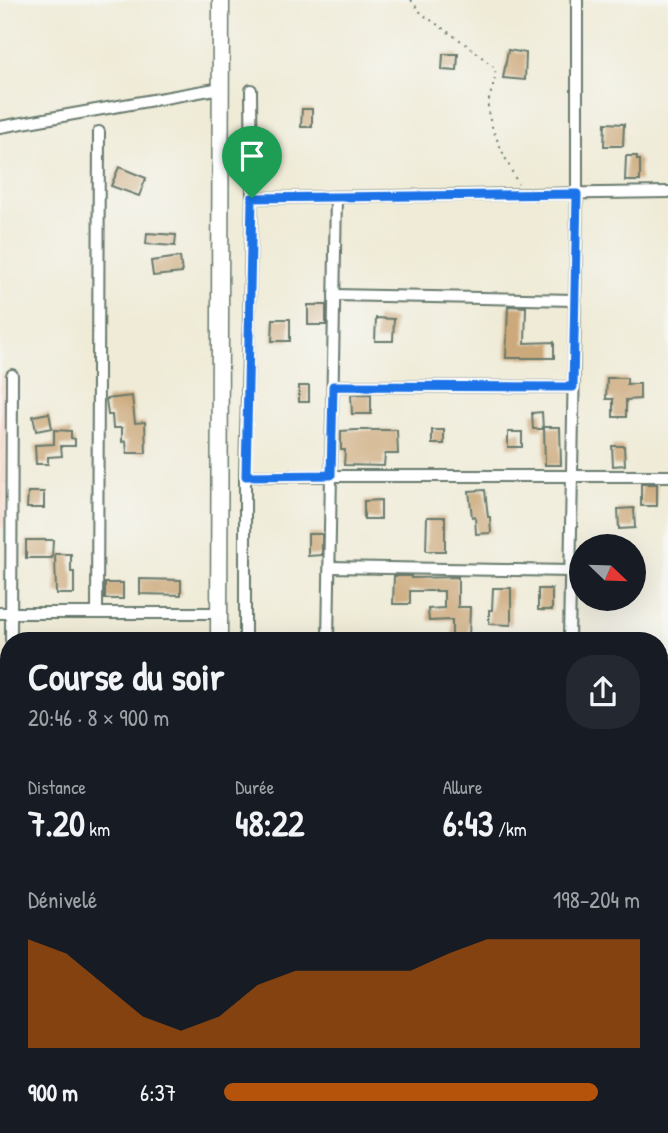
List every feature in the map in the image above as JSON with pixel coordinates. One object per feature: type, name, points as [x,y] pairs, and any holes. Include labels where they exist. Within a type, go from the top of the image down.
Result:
[{"type":"main road","points":[[219,632],[221,0]]},
{"type":"street","points":[[571,534],[577,194],[577,0]]},
{"type":"street","points":[[0,127],[221,88]]},
{"type":"street","points":[[245,632],[252,198],[251,90]]},
{"type":"street","points":[[97,613],[99,132]]},
{"type":"street","points":[[252,198],[668,192]]},
{"type":"street","points":[[328,632],[336,197]]},
{"type":"street","points":[[334,295],[575,300]]},
{"type":"street","points":[[10,632],[6,613],[6,531],[12,374]]},
{"type":"street","points":[[333,386],[573,387]]},
{"type":"street","points":[[246,476],[668,476]]},
{"type":"street","points":[[330,567],[569,571]]},
{"type":"street","points":[[569,611],[569,632]]},
{"type":"street","points":[[6,613],[219,612]]},
{"type":"path","points":[[411,0],[422,14],[495,68],[496,79],[488,106],[489,119],[522,194]]},
{"type":"shaded area","points":[[5,374],[6,527],[0,528],[0,375]]},
{"type":"building","points":[[508,50],[526,53],[525,80],[503,78]]},
{"type":"building","points":[[443,54],[458,54],[457,71],[442,70]]},
{"type":"building","points":[[302,109],[312,109],[312,127],[301,127]]},
{"type":"building","points":[[605,123],[624,124],[623,146],[604,146]]},
{"type":"building","points":[[626,156],[637,156],[637,160],[640,160],[640,181],[625,181]]},
{"type":"building","points":[[119,167],[146,178],[139,196],[111,186]]},
{"type":"building","points":[[147,233],[176,235],[175,246],[146,244]]},
{"type":"building","points":[[180,257],[182,273],[153,276],[151,261]]},
{"type":"building","points":[[308,305],[326,305],[326,325],[308,325]]},
{"type":"building","points":[[508,306],[526,307],[525,343],[554,342],[554,358],[506,358]]},
{"type":"building","points":[[376,318],[394,319],[393,341],[375,341]]},
{"type":"building","points":[[273,319],[290,319],[290,341],[272,341]]},
{"type":"building","points":[[607,378],[627,378],[627,384],[640,384],[640,399],[626,400],[626,417],[613,417],[613,399],[606,399]]},
{"type":"building","points":[[299,386],[309,386],[309,402],[299,402]]},
{"type":"building","points":[[371,394],[371,414],[352,414],[351,395]]},
{"type":"building","points":[[132,396],[135,423],[145,422],[146,453],[127,453],[126,441],[122,442],[122,428],[113,428],[112,415],[108,415],[106,399]]},
{"type":"building","points":[[542,412],[543,429],[533,429],[532,413]]},
{"type":"building","points":[[49,413],[52,428],[36,431],[33,416]]},
{"type":"building","points":[[544,427],[560,427],[561,465],[545,465]]},
{"type":"building","points":[[54,430],[71,431],[75,446],[61,446],[62,456],[48,457],[48,464],[36,464],[35,445],[54,444]]},
{"type":"building","points":[[397,430],[398,454],[385,454],[384,466],[344,465],[345,450],[341,450],[341,431]]},
{"type":"building","points":[[432,430],[444,430],[444,444],[432,444]]},
{"type":"building","points":[[508,432],[522,432],[522,447],[508,447]]},
{"type":"building","points":[[612,446],[624,446],[625,465],[613,466]]},
{"type":"building","points":[[641,484],[657,484],[657,506],[641,506]]},
{"type":"building","points":[[485,490],[491,533],[476,534],[469,491]]},
{"type":"building","points":[[28,492],[44,492],[44,508],[27,508]]},
{"type":"building","points":[[381,500],[381,519],[364,519],[364,501]]},
{"type":"building","points":[[634,508],[635,528],[619,529],[618,509]]},
{"type":"building","points":[[427,517],[445,517],[445,551],[426,551]]},
{"type":"building","points":[[308,534],[322,534],[322,555],[308,556]]},
{"type":"building","points":[[26,540],[53,540],[52,558],[26,558]]},
{"type":"building","points":[[55,554],[71,554],[74,594],[56,594]]},
{"type":"building","points":[[394,576],[458,577],[458,607],[470,607],[469,632],[452,632],[452,620],[429,621],[428,609],[444,608],[444,591],[410,591],[410,604],[393,604]]},
{"type":"building","points":[[140,579],[181,580],[181,595],[140,594]]},
{"type":"building","points":[[105,583],[123,583],[123,599],[105,599]]},
{"type":"building","points":[[493,588],[511,588],[511,625],[489,624]]},
{"type":"building","points":[[538,589],[552,589],[552,610],[538,610]]},
{"type":"route","points":[[577,194],[573,387],[333,386],[331,475],[246,476],[252,198],[577,194]]}]
